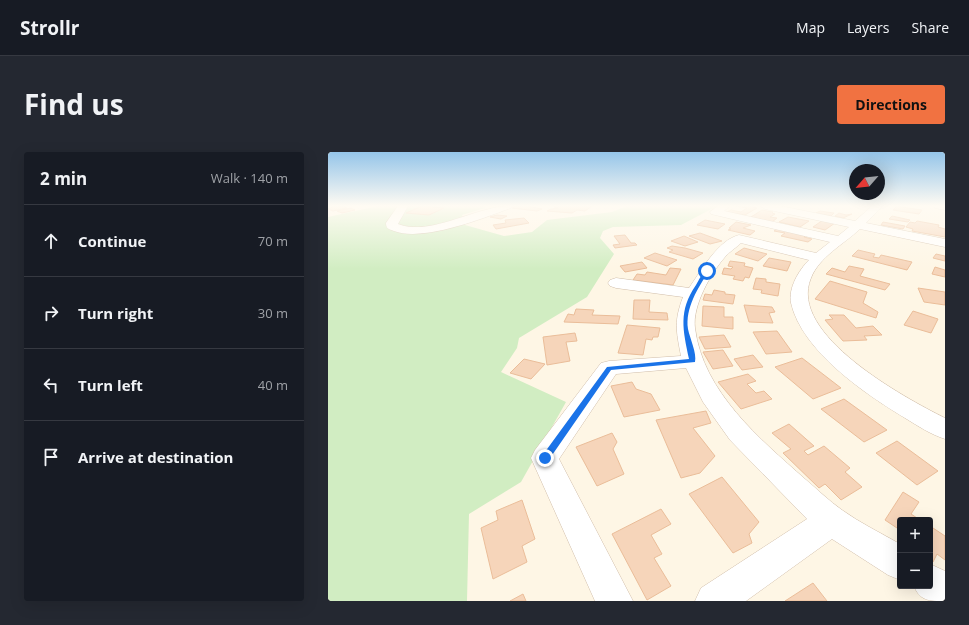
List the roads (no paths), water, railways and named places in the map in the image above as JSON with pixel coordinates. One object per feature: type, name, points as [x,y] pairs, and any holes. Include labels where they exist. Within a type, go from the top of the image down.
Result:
[{"type":"street","points":[[393,227],[411,230],[437,227]]},
{"type":"street","points":[[782,227],[840,240]]},
{"type":"street","points":[[856,227],[819,258],[802,280],[798,301],[806,322],[826,347],[853,372],[885,396],[945,429]]},
{"type":"street","points":[[867,227],[945,243]]},
{"type":"street","points":[[819,258],[739,239],[720,254],[693,293],[688,307],[685,327],[693,361],[711,396],[739,432],[779,472],[831,520],[897,561]]},
{"type":"street","points":[[616,283],[693,293]]},
{"type":"street","points":[[614,601],[545,458],[609,368],[693,361]]},
{"type":"street","points":[[714,601],[831,520]]},
{"type":"street","points":[[933,584],[945,591]]}]
